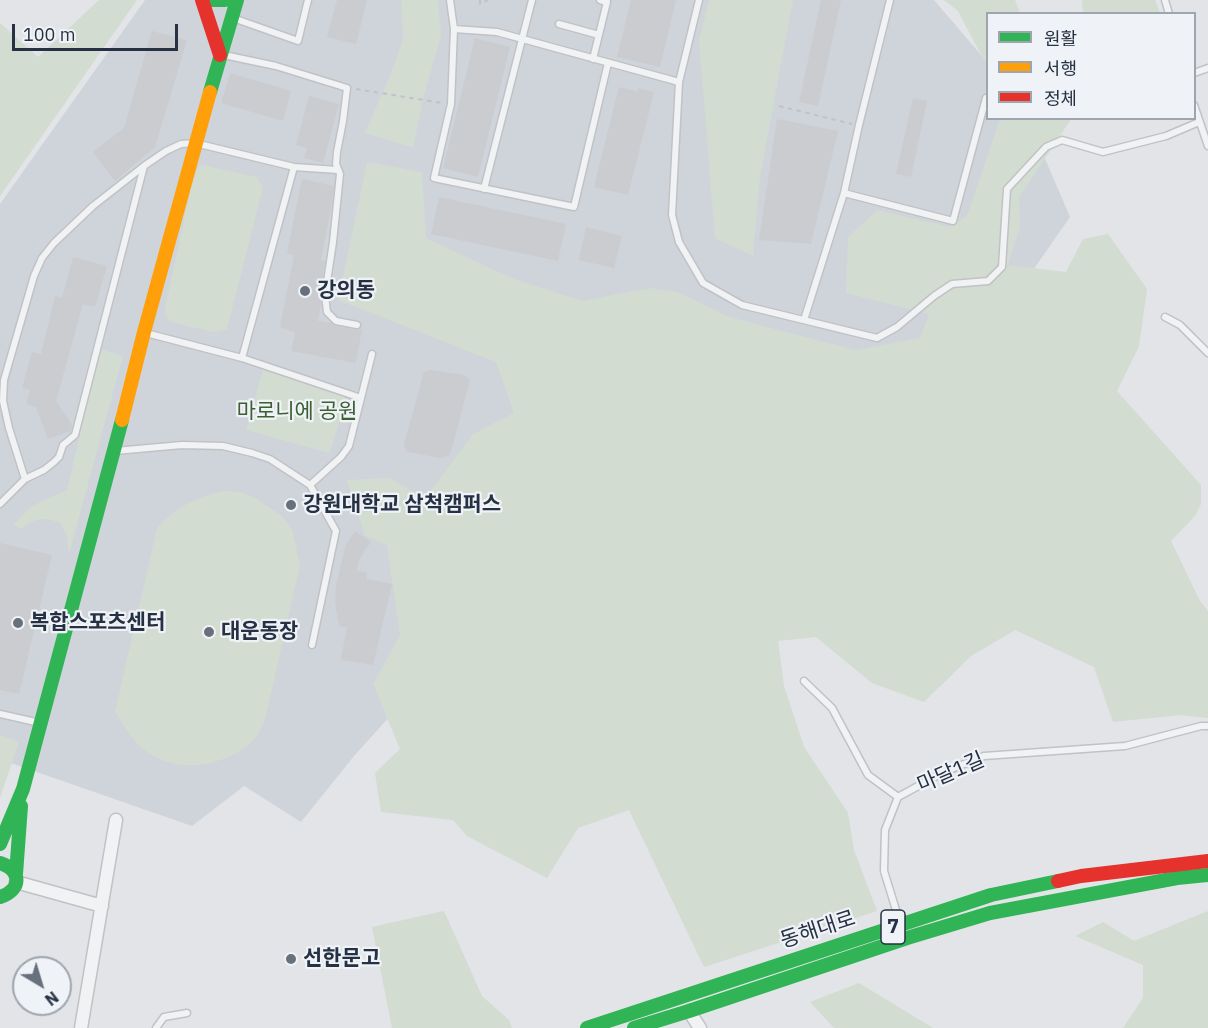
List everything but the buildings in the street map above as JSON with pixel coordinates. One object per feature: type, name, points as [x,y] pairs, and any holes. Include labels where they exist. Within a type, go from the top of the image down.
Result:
[{"type":"main road","points":[[202,0],[220,55]]},
{"type":"main road","points":[[212,0],[225,0]]},
{"type":"main road","points":[[0,844],[22,789],[41,723],[195,143],[237,0]]},
{"type":"main road","points":[[0,906],[10,887],[22,789]]},
{"type":"main road","name":"동해대로","points":[[587,1028],[991,895],[1081,876],[1208,861]]},
{"type":"main road","points":[[0,863],[9,865],[10,887]]},
{"type":"main road","name":"동해대로","points":[[634,1028],[906,938],[990,913],[1177,878],[1208,875]]},
{"type":"street","points":[[81,1028],[116,820]]},
{"type":"street","points":[[10,887],[102,906]]},
{"type":"street","points":[[689,1011],[700,1028]]},
{"type":"lane","points":[[231,17],[298,40],[308,0]]},
{"type":"lane","points":[[450,0],[454,29],[451,104],[434,178],[574,207],[608,63]]},
{"type":"lane","points":[[484,189],[532,0]]},
{"type":"lane","points":[[699,0],[679,82],[672,215],[680,242],[703,283],[742,305],[876,338],[897,327],[952,284],[988,281],[1002,267],[1008,189],[1046,147],[1062,141],[1103,152],[1166,136],[1199,122]]},
{"type":"lane","points":[[804,320],[844,194],[890,0]]},
{"type":"lane","points":[[593,59],[605,1]]},
{"type":"lane","points":[[559,24],[599,35]]},
{"type":"lane","points":[[454,29],[497,32],[679,82]]},
{"type":"lane","points":[[220,55],[276,66],[347,87],[337,152],[336,164],[340,174],[325,295],[327,312],[336,321],[357,325]]},
{"type":"lane","points":[[844,194],[953,220],[986,98]]},
{"type":"lane","points":[[1196,112],[1208,146]]},
{"type":"lane","points":[[25,479],[3,401],[4,380],[34,276],[42,258],[54,243],[93,206],[144,166],[181,144],[195,143],[294,167],[338,170]]},
{"type":"lane","points":[[0,504],[25,479],[44,470],[54,462],[59,457],[63,445],[75,435],[144,166]]},
{"type":"lane","points":[[242,358],[294,167]]},
{"type":"lane","points":[[1165,318],[1180,325],[1208,353]]},
{"type":"lane","points":[[144,333],[242,358],[361,398]]},
{"type":"lane","points":[[310,485],[350,446],[372,354]]},
{"type":"lane","points":[[114,451],[182,445],[222,446],[270,459],[310,485],[336,531],[312,645]]},
{"type":"lane","points":[[804,681],[832,708],[868,775],[898,797]]},
{"type":"lane","points":[[0,714],[41,723]]},
{"type":"lane","name":"마달1길","points":[[900,925],[884,871],[885,830],[898,797],[944,772],[984,756],[1125,746],[1208,726]]},
{"type":"lane","points":[[156,1028],[164,1017],[187,1013]]},
{"type":"path","points":[[480,0],[480,4],[488,0]]},
{"type":"path","points":[[347,87],[451,104]]},
{"type":"path","points":[[779,106],[859,125]]},
{"type":"shaded area","name":"강원대학교 삼척캠퍼스","points":[[145,0],[934,0],[986,61],[986,120],[1028,120],[1070,217],[1022,286],[453,646],[354,756],[301,822],[244,786],[192,826],[5,761],[0,777],[0,204]]},
{"type":"green space","points":[[99,0],[137,0],[0,196],[0,23],[38,57]]},
{"type":"green space","points":[[401,0],[438,0],[441,36],[423,99],[413,148],[365,133],[403,39]]},
{"type":"green space","points":[[709,0],[793,0],[760,177],[753,256],[715,238],[699,41]]},
{"type":"green space","points":[[944,0],[1015,0],[1020,12],[986,12],[986,64],[958,11]]},
{"type":"green space","points":[[1082,0],[1155,0],[1160,12],[1083,12]]},
{"type":"green space","points":[[1000,120],[1070,120],[1019,198],[1020,227],[1008,265],[1066,272],[1083,239],[1108,234],[1147,289],[1139,346],[1117,391],[1201,485],[1201,504],[1195,516],[1171,541],[1200,601],[1208,611],[1208,718],[1180,715],[1113,722],[1094,667],[1015,630],[971,656],[924,702],[872,683],[816,637],[778,641],[784,686],[804,747],[848,813],[854,850],[877,911],[704,967],[629,810],[578,828],[547,878],[467,836],[453,820],[381,812],[375,773],[400,749],[373,684],[400,635],[387,545],[365,536],[347,480],[389,478],[425,498],[473,434],[514,413],[496,362],[338,300],[367,162],[422,172],[426,238],[511,278],[582,301],[651,288],[678,292],[729,317],[855,350],[920,338],[929,314],[846,293],[848,237],[877,210],[950,227],[967,216]]},
{"type":"green space","points":[[201,165],[257,177],[263,188],[227,329],[213,332],[171,322],[164,313],[194,174]]},
{"type":"green space","points":[[100,349],[123,356],[69,554],[67,537],[61,523],[40,519],[21,529],[13,525],[32,506],[67,490]]},
{"type":"green space","name":"마로니에 공원","points":[[263,370],[347,394],[330,453],[246,430]]},
{"type":"green space","points":[[227,491],[240,492],[254,497],[282,516],[292,529],[300,565],[265,720],[257,735],[239,752],[217,761],[193,765],[169,763],[137,744],[115,712],[157,528],[189,503],[207,495]]},
{"type":"green space","points":[[0,735],[19,742],[0,798]]},
{"type":"green space","points":[[444,911],[482,996],[509,1020],[512,1028],[392,1028],[372,927]]},
{"type":"green space","points":[[1208,911],[1208,1028],[1123,1028],[1143,998],[1143,965],[1075,936],[1103,922],[1134,941]]},
{"type":"green space","points":[[859,983],[933,1028],[834,1028],[810,1002]]},
{"type":"traffic: fast","points":[[212,0],[225,0]]},
{"type":"traffic: fast","points":[[210,92],[237,0]]},
{"type":"traffic: fast","points":[[0,844],[23,789],[122,420]]},
{"type":"traffic: fast","points":[[16,874],[21,806]]},
{"type":"traffic: fast","points":[[0,863],[12,870],[16,880],[12,890],[0,897]]},
{"type":"traffic: fast","points":[[634,1028],[990,913],[1177,878],[1208,875]]},
{"type":"traffic: fast","points":[[587,1028],[991,895],[1058,881]]},
{"type":"traffic: slow","points":[[122,420],[210,92]]},
{"type":"traffic: jam","points":[[202,0],[220,55]]},
{"type":"traffic: jam","points":[[1058,881],[1081,876],[1208,861]]},
{"type":"place","name":"강의동","points":[[305,291]]},
{"type":"place","name":"강원대학교 삼척캠퍼스","points":[[291,505]]},
{"type":"place","name":"복합스포츠센터","points":[[18,623]]},
{"type":"place","name":"대운동장","points":[[209,632]]},
{"type":"place","name":"선한문고","points":[[291,959]]}]
